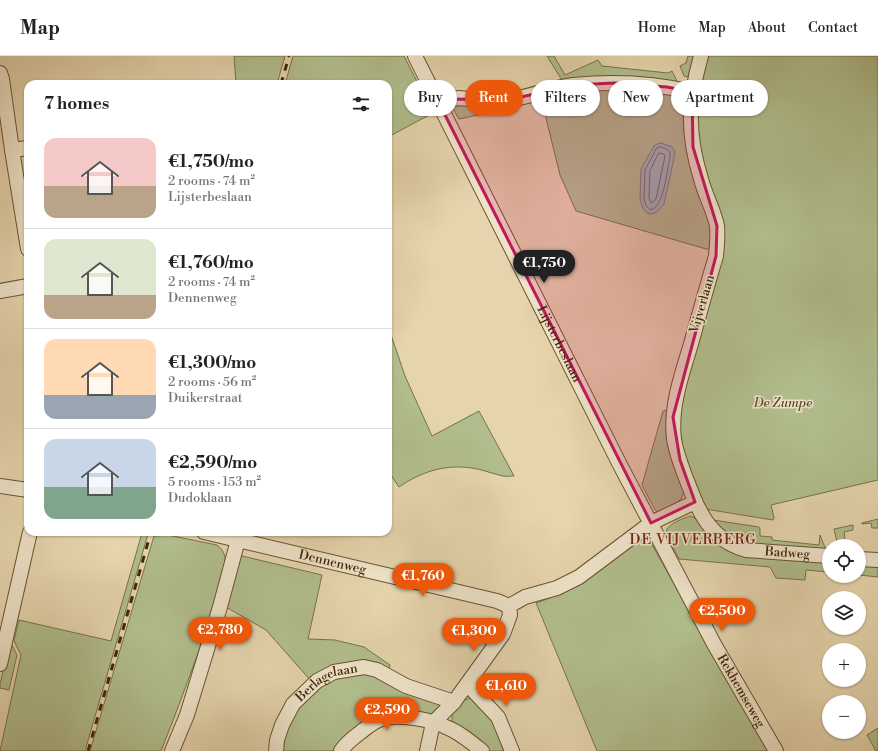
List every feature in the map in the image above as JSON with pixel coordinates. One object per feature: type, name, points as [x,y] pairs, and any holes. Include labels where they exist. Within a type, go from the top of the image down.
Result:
[{"type":"street","name":"Lijsterbeslaan","points":[[415,56],[427,80]]},
{"type":"street","name":"Vijverlaan","points":[[695,80],[702,56]]},
{"type":"street","points":[[0,74],[24,224]]},
{"type":"street","points":[[457,98],[496,101],[508,100],[566,86],[614,83],[635,83],[671,87]]},
{"type":"street","name":"Lijsterbeslaan","points":[[446,116],[651,524]]},
{"type":"street","name":"Vijverlaan","points":[[690,116],[693,148],[701,180],[715,220],[717,240],[716,256],[680,381],[673,417],[674,439],[695,502]]},
{"type":"street","points":[[12,150],[24,148]]},
{"type":"street","points":[[0,291],[24,287]]},
{"type":"street","points":[[0,486],[24,489]]},
{"type":"street","points":[[427,751],[433,723],[454,702],[503,634],[510,615],[509,606],[525,597],[557,588],[579,577],[621,544],[651,524],[695,502]]},
{"type":"street","name":"Badweg","points":[[695,502],[710,527],[719,536],[736,547],[746,550],[822,555]]},
{"type":"street","name":"Rekhemseweg","points":[[651,524],[714,644],[776,751]]},
{"type":"street","points":[[0,664],[29,536]]},
{"type":"street","name":"Dennenweg","points":[[221,536],[497,601],[509,606]]},
{"type":"street","points":[[172,751],[187,715],[220,607],[238,540]]},
{"type":"street","points":[[866,559],[878,560]]},
{"type":"street","name":"Berlagelaan","points":[[276,751],[277,740],[282,725],[293,704],[317,681],[334,672],[364,667],[376,670],[406,686],[454,702]]},
{"type":"street","points":[[467,684],[498,717],[512,751]]},
{"type":"street","points":[[341,751],[346,744],[369,726],[382,718],[397,716],[446,726],[482,751]]},
{"type":"highlighted area","points":[[614,83],[667,87],[692,92],[693,147],[717,226],[716,256],[673,417],[680,460],[695,502],[651,523],[440,105],[453,99],[508,100],[573,85]]},
{"type":"green space","points":[[234,56],[285,56],[278,80],[236,80]]},
{"type":"green space","points":[[293,56],[404,56],[416,80],[404,80],[404,116],[427,116],[392,135],[392,80],[286,80]]},
{"type":"green space","points":[[547,56],[554,56],[565,75],[598,60],[602,66],[668,73],[672,71],[676,80],[671,80],[671,83],[663,83],[663,80],[608,80],[608,82],[600,82],[600,80],[562,80]]},
{"type":"green space","points":[[688,56],[698,56],[689,77],[684,76],[680,66],[686,63]]},
{"type":"green space","name":"De Zumpe","points":[[705,56],[878,56],[878,480],[771,505],[774,518],[773,520],[705,509],[688,468],[682,445],[678,413],[718,261],[702,173],[695,116],[768,116],[768,80],[701,80]]},
{"type":"green space","points":[[531,87],[531,91],[523,93],[523,89]]},
{"type":"green space","points":[[600,87],[608,88],[608,116],[663,116],[663,91],[671,91],[671,116],[688,116],[710,218],[711,249],[706,249],[576,211],[560,175],[545,116],[600,116]]},
{"type":"green space","points":[[465,92],[465,96],[457,96],[457,93]]},
{"type":"green space","points":[[531,94],[531,103],[523,103],[523,95]]},
{"type":"green space","points":[[465,103],[465,116],[473,116],[459,119],[457,116],[457,104]]},
{"type":"green space","points":[[392,338],[405,376],[432,436],[479,411],[514,476],[503,476],[479,469],[452,467],[424,473],[399,487],[392,477]]},
{"type":"green space","points":[[668,410],[684,488],[681,498],[676,504],[658,512],[655,510],[642,485],[663,411]]},
{"type":"green space","points":[[690,516],[701,523],[714,540],[822,559],[822,571],[806,570],[805,580],[776,578],[770,567],[679,559],[666,533],[671,524]]},
{"type":"green space","points":[[878,519],[878,528],[872,528],[871,523],[862,524],[862,523]]},
{"type":"green space","points":[[713,520],[759,527],[760,536],[772,537],[772,540],[819,545],[820,535],[822,540],[822,550],[734,542]]},
{"type":"green space","points":[[853,525],[853,530],[844,532],[845,539],[836,539],[834,529]]},
{"type":"green space","points":[[646,534],[768,751],[597,751],[536,603],[550,598],[579,582]]},
{"type":"green space","points":[[141,536],[147,536],[85,751],[0,751],[21,655],[14,640],[19,620],[111,641]]},
{"type":"green space","points":[[154,536],[173,536],[217,545],[224,553],[225,557],[224,570],[220,586],[193,667],[161,751],[90,751]]},
{"type":"green space","points":[[238,555],[322,575],[308,639],[335,640],[364,647],[390,665],[389,670],[312,682],[266,630],[224,606]]},
{"type":"green space","points":[[866,563],[878,564],[878,577],[866,576]]},
{"type":"green space","points":[[10,641],[17,655],[9,690],[0,688],[0,684]]},
{"type":"green space","points":[[352,674],[374,675],[438,702],[441,708],[433,717],[395,712],[334,751],[283,751],[286,729],[295,712],[309,695],[330,679]]},
{"type":"green space","points":[[471,698],[494,723],[506,751],[488,751],[456,728],[452,721],[452,714],[461,701]]},
{"type":"green space","points":[[878,728],[878,751],[876,751],[867,735]]},
{"type":"water","points":[[661,143],[672,147],[675,151],[664,204],[657,212],[652,214],[647,213],[640,200],[641,169],[654,146]]},
{"type":"railway","points":[[282,80],[289,56]]},
{"type":"railway","points":[[88,751],[150,536]]},
{"type":"district","name":"DE VIJVERBERG","points":[[693,540]]}]
